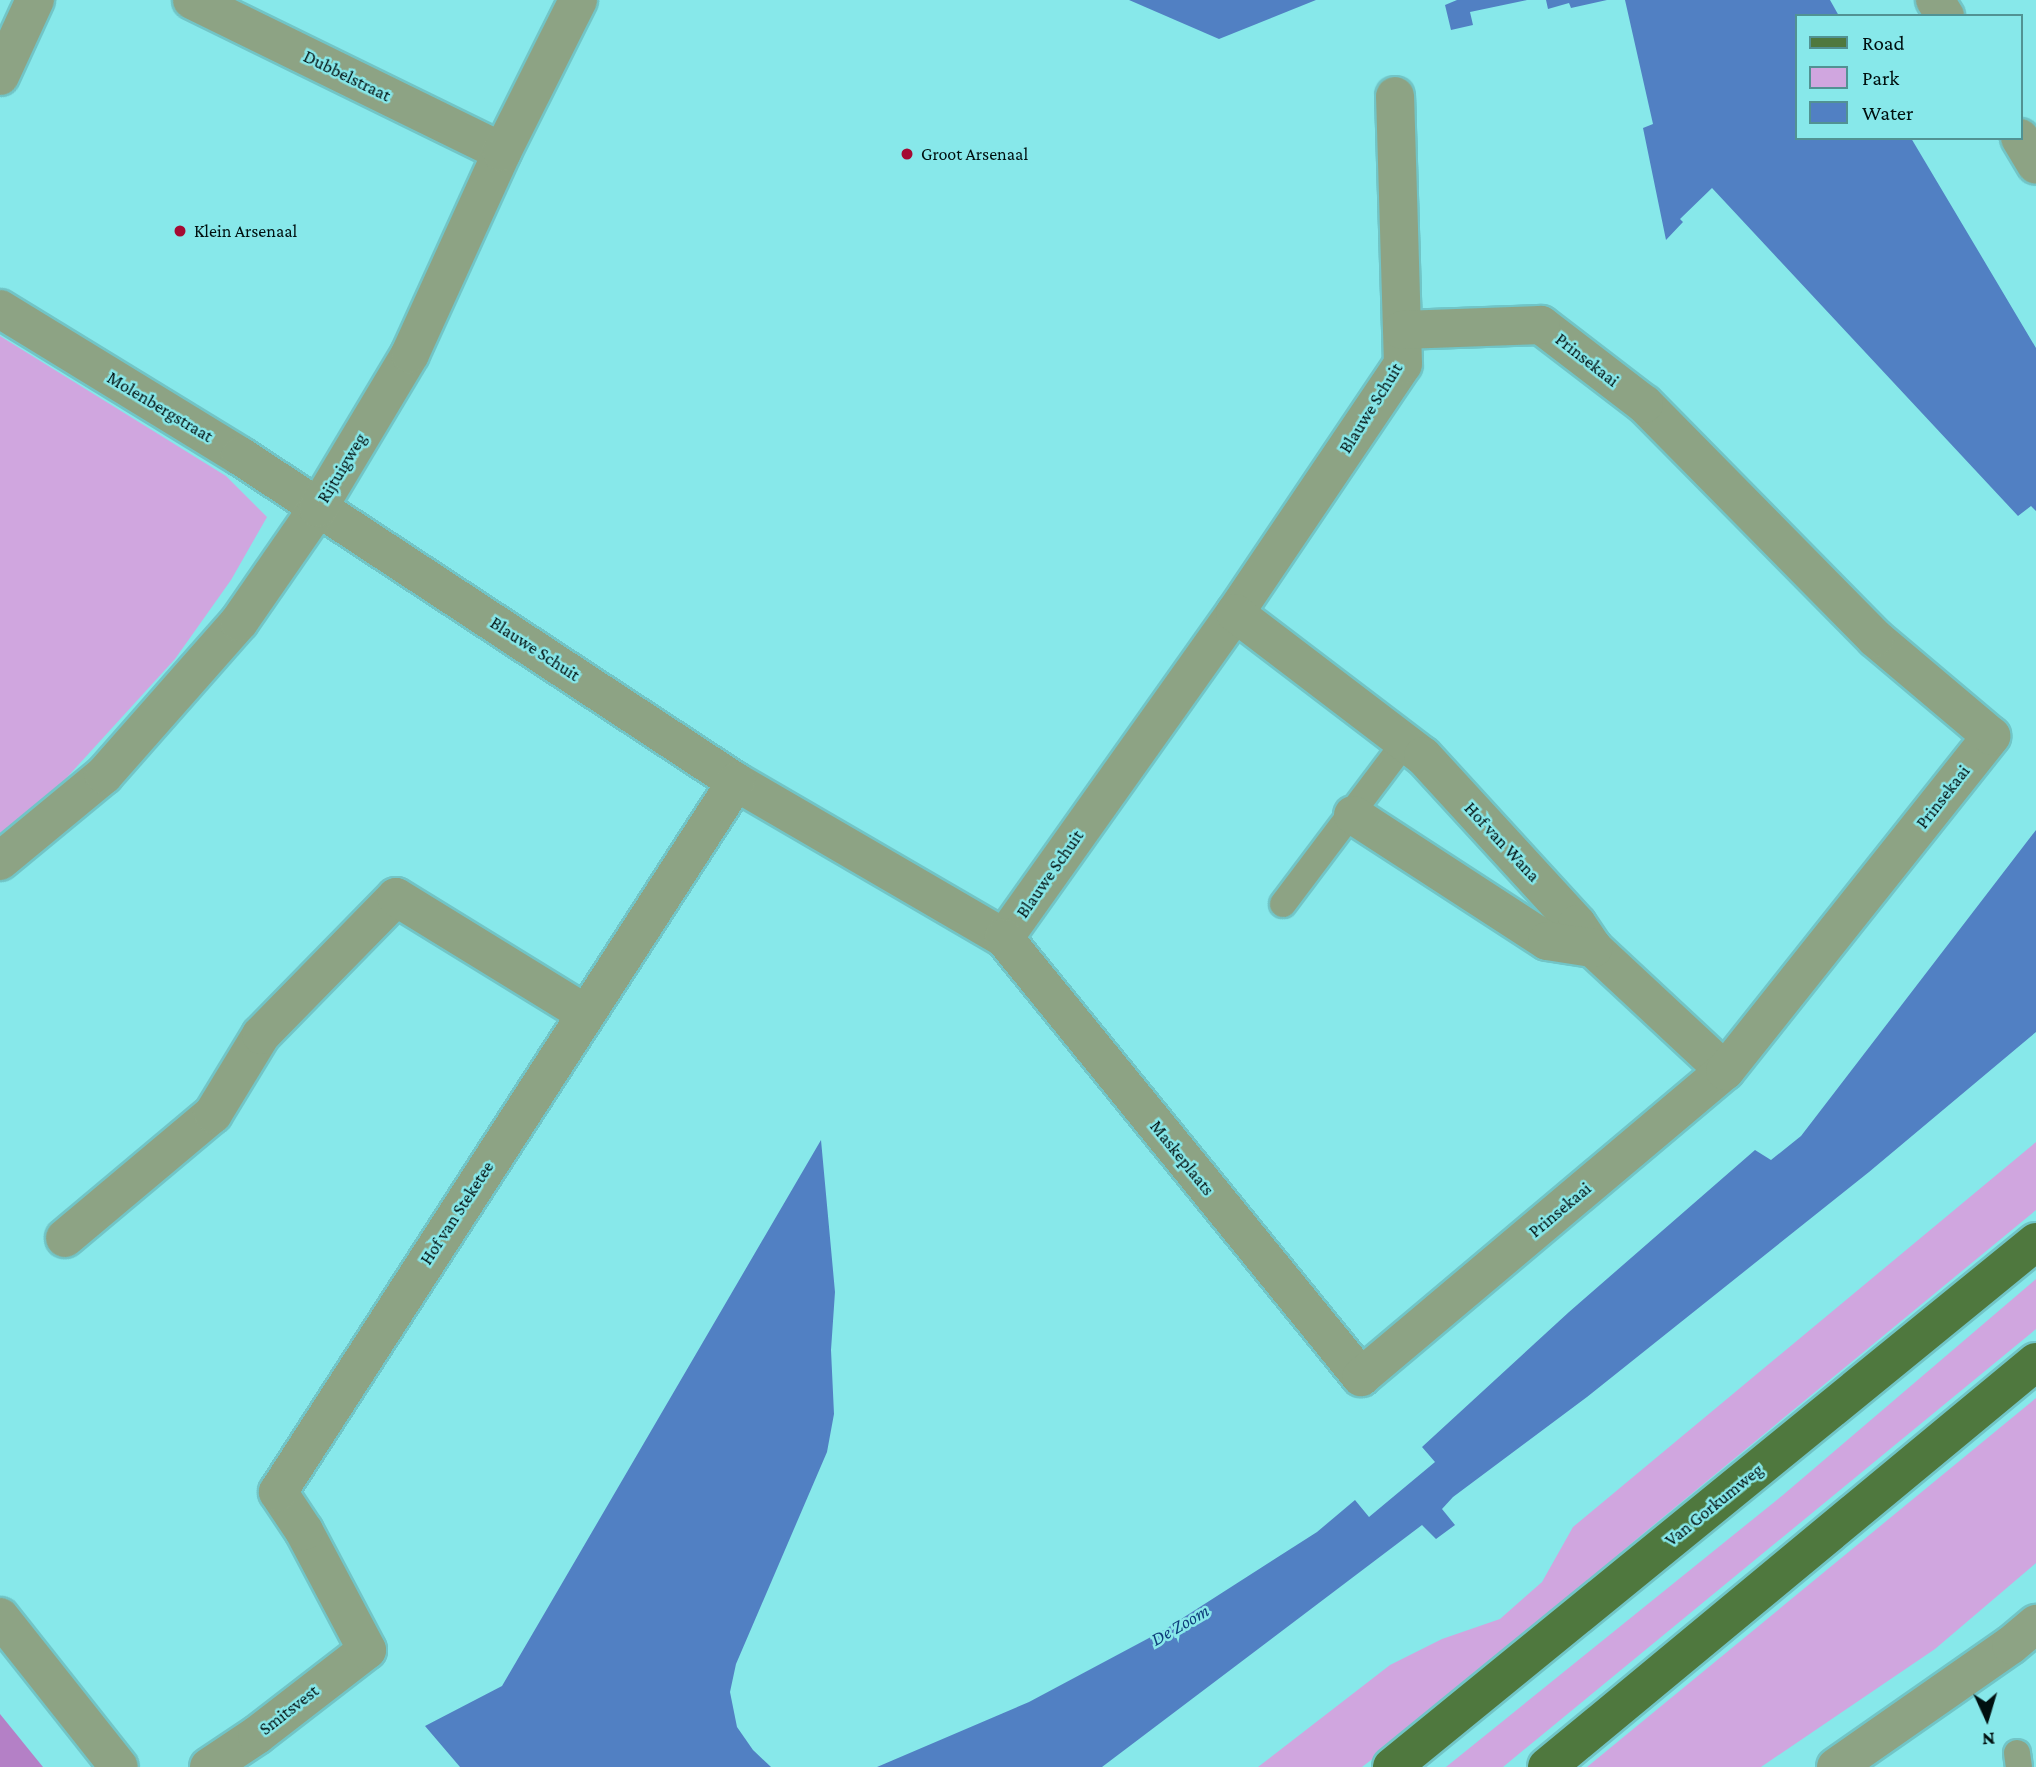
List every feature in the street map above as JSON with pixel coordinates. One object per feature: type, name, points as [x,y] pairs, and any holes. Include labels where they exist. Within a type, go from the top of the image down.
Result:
[{"type":"main road","name":"Van Gorkumweg","points":[[1392,1767],[2036,1242]]},
{"type":"main road","points":[[1547,1767],[2036,1363]]},
{"type":"street","points":[[0,76],[35,0]]},
{"type":"street","name":"Dubbelstraat","points":[[192,0],[502,152]]},
{"type":"street","name":"Rijtuigweg","points":[[0,861],[104,775],[239,622],[318,508],[410,354],[502,152],[578,0]]},
{"type":"street","name":"Blauwe Schuit","points":[[318,508],[736,782],[1004,938],[1235,613],[1403,364],[1395,96]]},
{"type":"street","points":[[2021,140],[2036,165]]},
{"type":"street","name":"Molenbergstraat","points":[[0,309],[318,508]]},
{"type":"street","name":"Prinsekaai","points":[[1360,1377],[1725,1071],[1991,736],[1874,638],[1644,404],[1541,325],[1402,330]]},
{"type":"street","name":"Hof van Wana","points":[[1235,613],[1423,756],[1568,914],[1593,948],[1725,1071]]},
{"type":"street","name":"Hof van Steketee","points":[[367,1650],[304,1531],[278,1492],[736,782]]},
{"type":"street","points":[[1353,815],[1547,942],[1593,948]]},
{"type":"street","points":[[65,1238],[213,1114],[261,1035],[396,897],[586,1014]]},
{"type":"street","name":"Maskeplaats","points":[[1004,938],[1360,1377]]},
{"type":"street","points":[[0,1617],[119,1767]]},
{"type":"street","points":[[1836,1767],[2011,1646],[2036,1624]]},
{"type":"street","name":"Smitsvest","points":[[209,1767],[257,1735],[367,1650]]},
{"type":"lane","points":[[1283,904],[1353,815],[1405,742]]},
{"type":"green space","points":[[0,336],[226,476],[267,517],[231,580],[175,659],[39,808],[0,838]]},
{"type":"green space","points":[[2036,1142],[2036,1210],[1644,1533],[1422,1721],[1362,1767],[1258,1767],[1390,1665],[1442,1639],[1500,1619],[1542,1582],[1573,1527]]},
{"type":"green space","points":[[2036,1279],[2036,1329],[1503,1767],[1446,1767],[1783,1495]]},
{"type":"green space","points":[[2036,1398],[2036,1563],[1935,1649],[1761,1767],[1587,1767]]},
{"type":"shaded area","points":[[0,1714],[43,1767],[0,1767]]},
{"type":"water","points":[[1129,0],[1316,0],[1219,39]]},
{"type":"water","points":[[1457,0],[1527,0],[1470,12],[1473,25],[1451,30],[1445,5]]},
{"type":"water","points":[[1546,0],[1607,0],[1571,8],[1569,3],[1548,9]]},
{"type":"water","points":[[1625,0],[1830,0],[1838,14],[1794,14],[1794,140],[1912,140],[2036,348],[2036,511],[2031,506],[2018,516],[1712,188],[1680,219],[1683,222],[1666,240],[1643,128],[1653,124]]},
{"type":"water","name":"De Zoom","points":[[2036,830],[2036,1032],[1869,1172],[1587,1397],[1453,1497],[1442,1509],[1455,1525],[1436,1539],[1422,1525],[1102,1767],[877,1767],[1029,1702],[1164,1630],[1317,1532],[1355,1500],[1369,1517],[1435,1462],[1422,1447],[1569,1312],[1755,1150],[1771,1160],[1801,1136]]},
{"type":"water","points":[[821,1140],[835,1292],[831,1350],[834,1414],[827,1452],[736,1664],[730,1692],[737,1727],[753,1750],[771,1767],[460,1767],[425,1726],[502,1686]]},
{"type":"place","name":"Groot Arsenaal","points":[[907,154]]},
{"type":"place","name":"Klein Arsenaal","points":[[180,231]]}]
